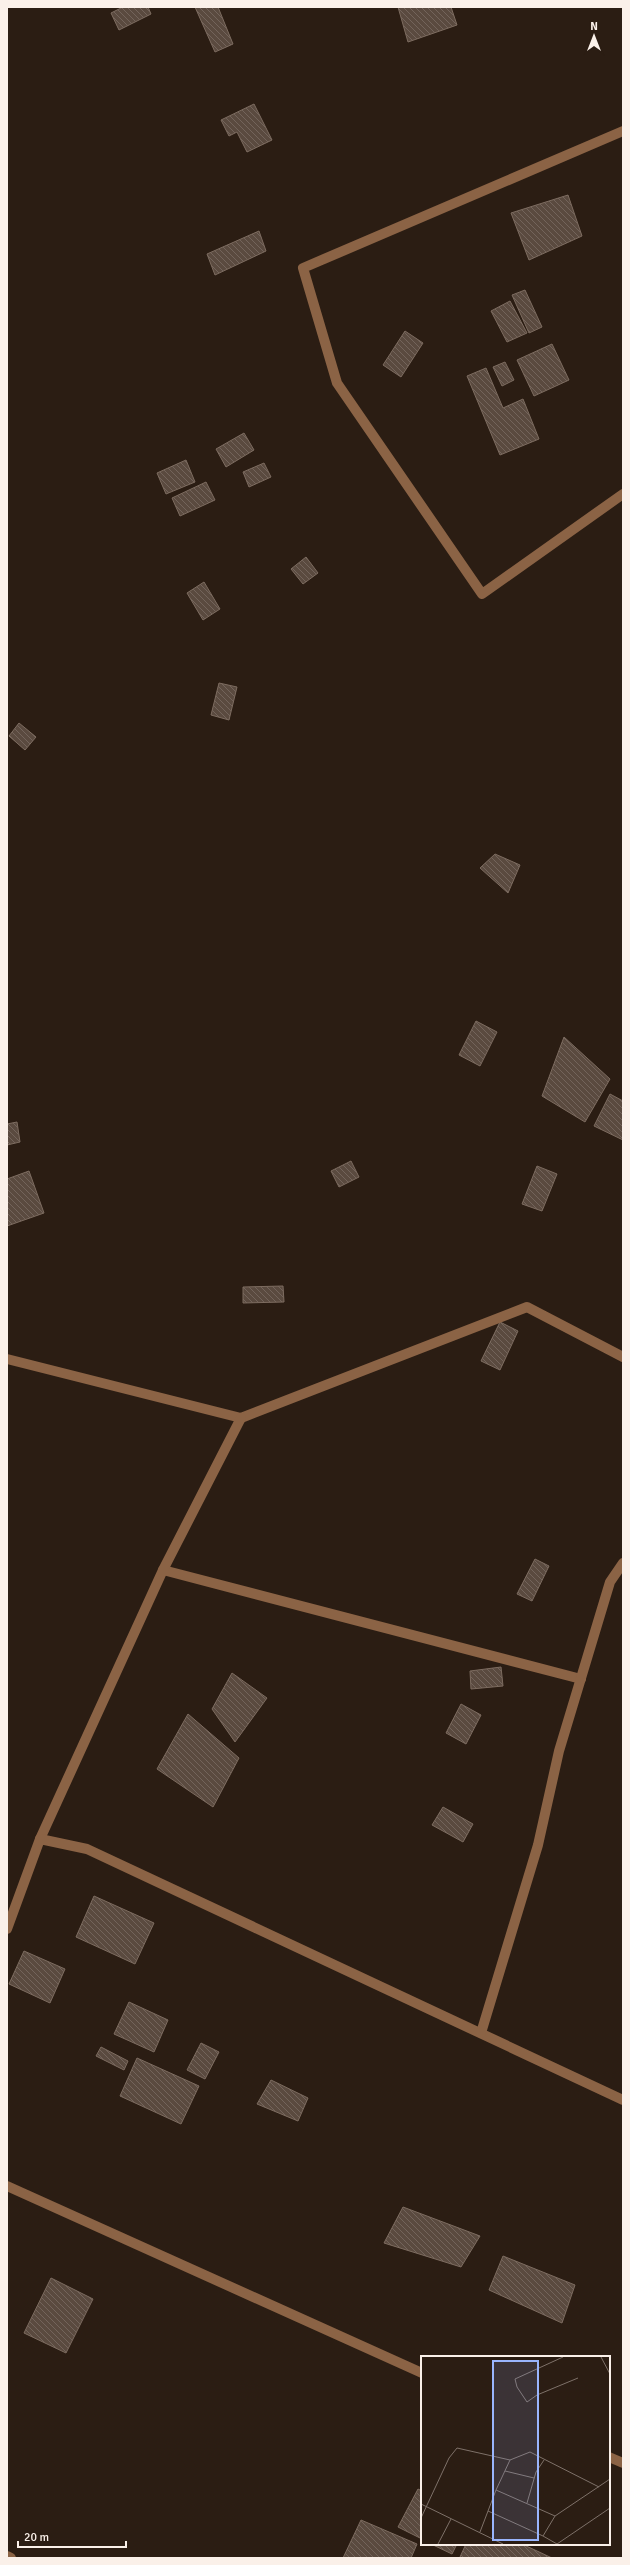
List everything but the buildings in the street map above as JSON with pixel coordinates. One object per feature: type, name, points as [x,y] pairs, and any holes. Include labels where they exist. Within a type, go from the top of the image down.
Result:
[{"type":"street","points":[[623,131],[303,268],[336,383],[482,594],[623,494]]},
{"type":"street","points":[[7,1359],[241,1418],[527,1307],[623,1357]]},
{"type":"street","points":[[7,1929],[40,1839],[163,1570],[241,1418]]},
{"type":"street","points":[[481,2033],[538,1845],[559,1751],[610,1582],[623,1563]]},
{"type":"street","points":[[163,1570],[581,1679]]},
{"type":"street","points":[[40,1839],[87,1849],[623,2100]]},
{"type":"street","points":[[7,2186],[421,2373]]},
{"type":"street","points":[[610,2457],[623,2463]]}]
